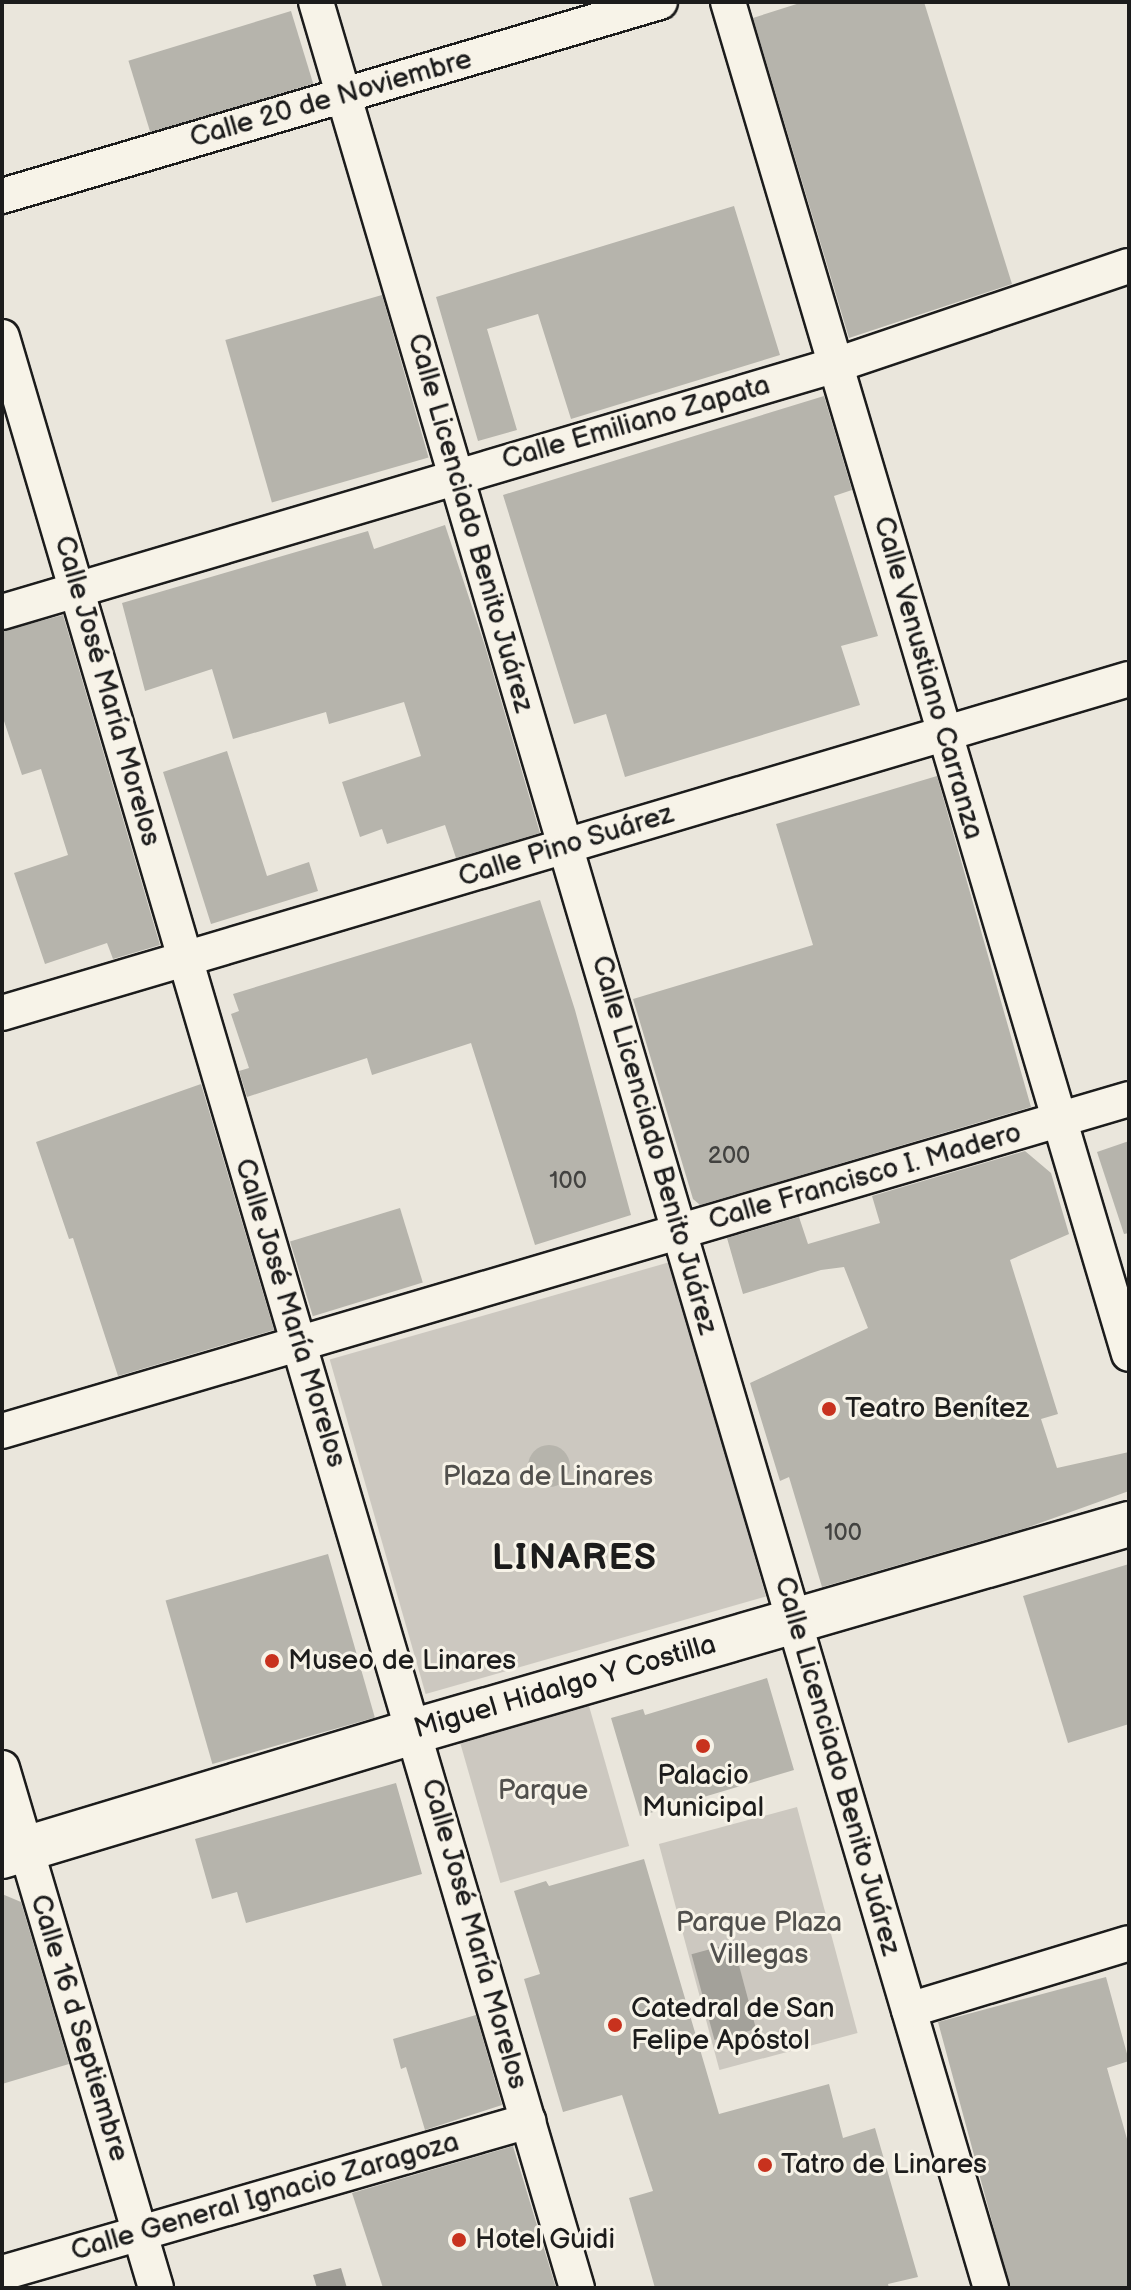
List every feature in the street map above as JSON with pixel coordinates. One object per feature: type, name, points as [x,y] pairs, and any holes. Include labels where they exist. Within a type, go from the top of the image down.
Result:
[{"type":"main road","name":"Miguel Hidalgo Y Costilla","points":[[14,1852],[794,1619],[1129,1524]]},
{"type":"street","name":"Calle Licenciado Benito Juárez","points":[[316,2],[991,2288]]},
{"type":"street","name":"Calle 20 de Noviembre","points":[[2,196],[660,2]]},
{"type":"street","name":"Calle Venustiano Carranza","points":[[728,2],[1129,1354]]},
{"type":"street","name":"Calle Emiliano Zapata","points":[[2,612],[836,365],[1129,266]]},
{"type":"street","name":"Calle José María Morelos","points":[[2,337],[577,2288]]},
{"type":"street","name":"Calle Pino Suárez","points":[[2,1013],[1129,679]]},
{"type":"street","name":"Calle Francisco I. Madero","points":[[2,1431],[1129,1099]]},
{"type":"street","name":"Calle 16 d Septiembre","points":[[2,1768],[14,1852],[141,2232],[156,2288]]},
{"type":"street","points":[[909,2010],[1129,1943]]},
{"type":"street","name":"Calle General Ignacio Zaragoza","points":[[2,2273],[528,2121]]},
{"type":"green space","name":"Plaza de Linares","points":[[670,1262],[766,1597],[426,1694],[330,1360]]},
{"type":"green space","name":"Parque","points":[[587,1699],[629,1846],[500,1883],[458,1736]]},
{"type":"green space","name":"Parque Plaza Villegas","points":[[797,1807],[858,2033],[719,2070],[659,1844]]},
{"type":"shaded area","points":[[733,1943],[756,2029],[715,2040],[691,1954]]},
{"type":"shaded area","points":[[341,2268],[347,2288],[317,2288],[313,2275]]},
{"type":"building","points":[[803,2],[924,2],[1012,284],[849,338],[753,18]]},
{"type":"building","points":[[291,11],[313,84],[151,133],[128,61]]},
{"type":"building","points":[[734,206],[780,355],[571,419],[538,314],[487,329],[517,430],[478,441],[436,297]]},
{"type":"building","points":[[382,295],[429,457],[272,502],[225,340]]},
{"type":"building","points":[[824,396],[852,490],[834,496],[878,636],[841,646],[860,705],[625,777],[606,714],[574,724],[503,495]]},
{"type":"building","points":[[445,525],[485,646],[540,833],[456,858],[445,825],[387,844],[382,829],[360,837],[342,782],[421,756],[404,702],[329,724],[326,712],[233,739],[212,669],[145,691],[122,603],[368,531],[374,549]]},
{"type":"building","points":[[63,615],[160,945],[113,959],[107,943],[45,964],[14,873],[68,855],[41,769],[22,775],[2,715],[2,631]]},
{"type":"building","points":[[227,751],[267,876],[309,862],[318,891],[211,924],[163,772]]},
{"type":"building","points":[[937,776],[1031,1107],[700,1205],[693,1199],[633,999],[813,945],[776,824]]},
{"type":"building","points":[[540,900],[575,1010],[631,1215],[535,1245],[471,1043],[372,1075],[367,1058],[247,1097],[239,1071],[249,1068],[231,1014],[239,1011],[233,994]]},
{"type":"building","points":[[201,1084],[274,1330],[118,1376],[73,1238],[69,1239],[36,1142]]},
{"type":"building","points":[[1129,1141],[1129,1233],[1124,1234],[1097,1152]]},
{"type":"building","points":[[1025,1151],[1051,1173],[1069,1234],[1010,1260],[1058,1414],[1041,1419],[1057,1468],[1129,1452],[1129,1491],[1026,1528],[822,1587],[789,1477],[780,1481],[750,1383],[868,1328],[844,1267],[821,1270],[743,1294],[727,1238],[799,1217],[808,1244],[880,1223],[872,1196]]},
{"type":"building","points":[[400,1208],[423,1283],[313,1316],[290,1242]]},
{"type":"building","points":[[549,1445],[564,1451],[570,1466],[564,1481],[549,1487],[534,1481],[528,1466],[534,1451]]},
{"type":"building","name":"Museo de Linares","points":[[328,1554],[375,1717],[212,1764],[166,1601]]},
{"type":"building","points":[[1129,1564],[1129,1724],[1068,1743],[1023,1596]]},
{"type":"building","name":"Palacio Municipal","points":[[767,1678],[794,1770],[640,1816],[611,1718],[643,1709],[645,1715]]},
{"type":"building","points":[[396,1783],[422,1874],[246,1923],[237,1892],[212,1899],[195,1839]]},
{"type":"building","points":[[644,1859],[719,2114],[829,2084],[843,2138],[875,2128],[918,2277],[888,2284],[889,2288],[655,2288],[629,2198],[653,2191],[622,2095],[563,2112],[524,1979],[540,1974],[514,1891],[546,1881],[549,1886]]},
{"type":"building","points":[[2,1894],[21,1902],[69,2064],[2,2084]]},
{"type":"building","points":[[1106,1977],[1129,2061],[1107,2068],[1129,2146],[1129,2288],[1010,2288],[938,2022]]},
{"type":"building","points":[[476,2015],[502,2105],[425,2130],[406,2067],[401,2069],[393,2039]]},
{"type":"building","name":"Hotel Guidi","points":[[513,2146],[556,2288],[383,2288],[352,2193]]},
{"type":"place","name":"Teatro Benítez","points":[[829,1409]]},
{"type":"place","name":"Museo de Linares","points":[[272,1661]]},
{"type":"place","name":"Palacio Municipal","points":[[703,1746]]},
{"type":"place","name":"Catedral de San Felipe Apóstol","points":[[615,2025]]},
{"type":"place","name":"Tatro de Linares","points":[[765,2165]]},
{"type":"place","name":"Hotel Guidi","points":[[459,2240]]},
{"type":"district","name":"LINARES","points":[[575,1559]]}]
